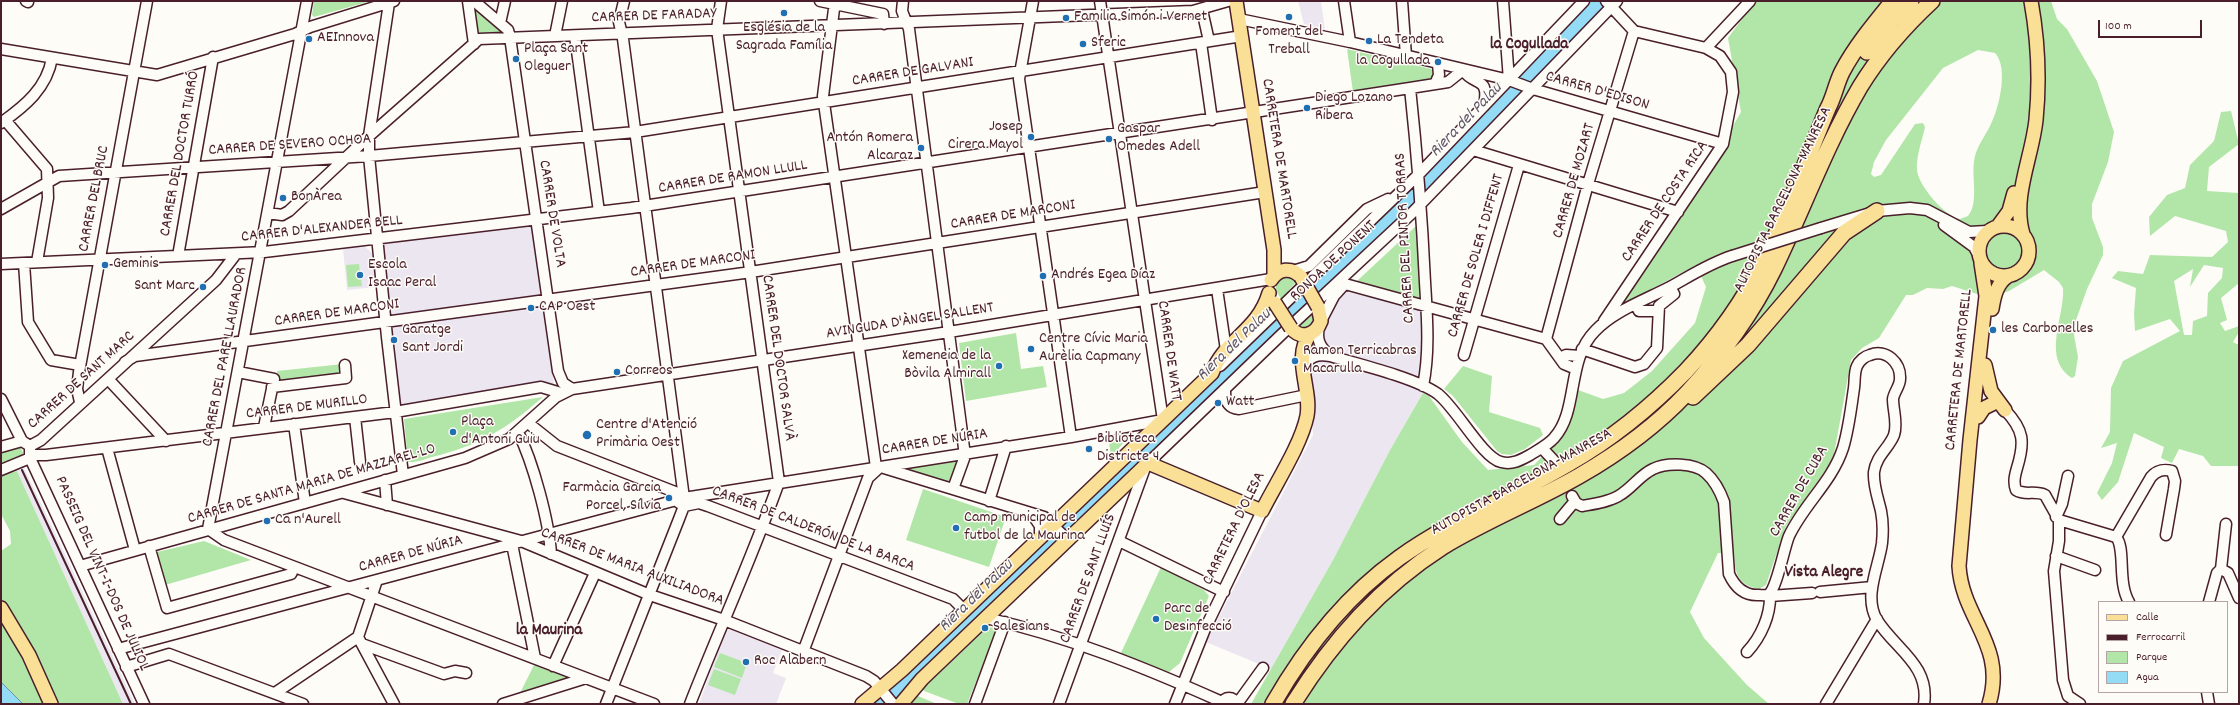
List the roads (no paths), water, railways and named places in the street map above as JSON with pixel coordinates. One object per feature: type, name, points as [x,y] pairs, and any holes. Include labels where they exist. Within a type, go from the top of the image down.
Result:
[{"type":"highway","points":[[1830,105],[1846,66],[1893,1]]},
{"type":"highway","points":[[1830,105],[1858,64],[1892,20],[1911,1]]},
{"type":"highway","name":"AUTOPISTA BARCELONA-MANRESA","points":[[1293,704],[1318,664],[1341,635],[1376,600],[1407,573],[1445,546],[1579,476],[1630,443],[1657,423],[1692,387],[1741,326],[1773,270],[1843,118],[1861,85],[1906,28],[1932,1]]},
{"type":"highway","name":"AUTOPISTA BARCELONA-MANRESA","points":[[1273,704],[1302,657],[1322,630],[1363,587],[1396,560],[1427,539],[1568,465],[1624,427],[1664,393],[1688,369],[1721,328],[1763,261],[1830,105]]},
{"type":"highway","points":[[1657,423],[1681,407],[1710,383],[1748,345],[1844,233],[1877,211]]},
{"type":"main road","name":"CARRETERA DE MARTORELL","points":[[1236,1],[1274,250],[1272,289]]},
{"type":"main road","points":[[2026,1],[2032,71],[2029,124],[2022,164],[2008,211],[1980,241],[1980,259],[1991,273],[2008,276],[2020,271],[2027,261],[2028,245],[2023,234],[2018,209],[2032,145],[2038,96],[2037,50],[2031,1]]},
{"type":"main road","points":[[1992,229],[2010,226],[2023,234]]},
{"type":"main road","name":"CARRETERA DE MARTORELL","points":[[1274,250],[1295,273],[1318,307],[1304,331]]},
{"type":"main road","name":"CARRETERA DE MARTORELL","points":[[1980,259],[1986,296],[1960,558],[1960,576],[1962,586],[1985,639],[1994,666],[1995,683],[1989,704]]},
{"type":"main road","points":[[1295,273],[1283,270],[1272,289],[1304,331]]},
{"type":"main road","name":"CARRETERA DE MARTORELL","points":[[1968,481],[1971,476],[1993,300],[1999,286],[2008,276]]},
{"type":"main road","name":"RONDA DE PONENT","points":[[862,704],[881,690],[1040,536],[1054,526],[1212,373],[1220,357],[1261,314],[1272,289]]},
{"type":"main road","name":"CARRETERA D'OLESA","points":[[1262,511],[1304,425],[1307,411],[1303,348],[1304,331]]},
{"type":"main road","points":[[1985,365],[1991,391],[1999,407]]},
{"type":"main road","points":[[1977,380],[1981,398],[1999,407]]},
{"type":"main road","points":[[1978,417],[1984,408],[1999,407]]},
{"type":"main road","points":[[1147,464],[1262,511]]},
{"type":"main road","name":"RONDA DE PONENT","points":[[896,704],[1147,464]]},
{"type":"main road","points":[[1,608],[29,655],[51,704]]},
{"type":"street","name":"CARRER DEL BRUC","points":[[80,402],[77,389],[80,365],[147,1]]},
{"type":"street","name":"CARRER DEL PARE LLAURADOR","points":[[208,529],[307,1]]},
{"type":"street","points":[[268,213],[282,215],[289,211],[350,156],[369,136],[474,44],[468,1]]},
{"type":"street","points":[[474,1],[508,30],[510,37]]},
{"type":"street","points":[[500,23],[505,1]]},
{"type":"street","points":[[555,36],[562,1]]},
{"type":"street","points":[[606,704],[650,595],[681,501],[668,375],[644,206],[622,33],[619,22],[624,1]]},
{"type":"street","name":"CARRER DEL DOCTOR SALVÀ","points":[[721,1],[716,29],[779,482]]},
{"type":"street","points":[[820,1],[835,2],[883,14],[884,24]]},
{"type":"street","points":[[903,1],[902,11],[909,29],[964,448],[966,453],[953,489]]},
{"type":"street","points":[[1033,1],[1018,71],[1039,227],[1071,437]]},
{"type":"street","name":"CARRER DE WATT","points":[[1100,1],[1163,420]]},
{"type":"street","name":"CARRER DE FARADAY","points":[[474,44],[479,39],[510,37],[575,36],[716,29],[906,24],[1202,10],[1221,1]]},
{"type":"street","points":[[1344,1],[1350,42]]},
{"type":"street","points":[[1402,1],[1406,56]]},
{"type":"street","points":[[1503,1],[1510,81]]},
{"type":"street","name":"RONDA DE PONENT","points":[[1212,373],[1392,198],[1419,176],[1584,1]]},
{"type":"street","points":[[1611,3],[1634,31],[1706,48],[1750,1]]},
{"type":"street","points":[[1,49],[157,75],[213,57],[296,34],[302,30],[392,2],[369,136],[369,156],[385,322],[403,475]]},
{"type":"street","points":[[835,2],[823,96],[858,346],[878,467]]},
{"type":"street","name":"RONDA DE PONENT","points":[[1304,331],[1345,284],[1403,228],[1421,200],[1473,150],[1611,3]]},
{"type":"street","points":[[1202,10],[1212,120]]},
{"type":"street","name":"CARRER D'EDISON","points":[[1239,19],[1350,42],[1510,81],[1531,89],[1723,144]]},
{"type":"street","name":"CARRER DE MOZART","points":[[1546,339],[1588,184],[1611,112],[1634,31]]},
{"type":"street","points":[[575,36],[590,136],[599,212]]},
{"type":"street","name":"CARRER DE GALVANI","points":[[590,136],[635,132],[1242,36]]},
{"type":"street","name":"CARRER DE VOLTA","points":[[510,37],[558,371],[563,383],[577,389]]},
{"type":"street","name":"CARRER DE COSTA RICA","points":[[1600,327],[1723,144],[1732,101],[1731,72],[1720,56],[1706,48]]},
{"type":"street","name":"CARRER DEL DOCTOR TURRÓ","points":[[178,256],[213,57]]},
{"type":"street","points":[[37,262],[48,198],[47,169],[3,121],[38,91],[49,71],[52,58]]},
{"type":"street","points":[[1435,84],[1439,75],[1438,64]]},
{"type":"street","name":"CARRER D'EDISON","points":[[1463,70],[1467,77],[1478,80],[1485,87],[1486,97],[1484,106]]},
{"type":"street","name":"CARRER DE RAMON LLULL","points":[[644,206],[834,178],[926,162],[1253,114],[1448,82],[1463,70]]},
{"type":"street","name":"CARRER DEL PINTOR TORRAS","points":[[1410,88],[1421,200],[1426,308],[1427,367],[1423,386]]},
{"type":"street","name":"CARRER DE SEVERO OCHOA","points":[[1,209],[59,176],[193,168],[350,156],[369,156],[590,136]]},
{"type":"street","points":[[1473,150],[1678,212]]},
{"type":"street","name":"CARRER DE SOLER I DIFFENT","points":[[1464,355],[1519,165]]},
{"type":"street","name":"CARRER DE MARCONI","points":[[125,362],[134,356],[548,301],[750,272],[1265,192]]},
{"type":"street","name":"RONDA DE PONENT","points":[[1295,273],[1309,266],[1366,209],[1378,202],[1392,198]]},
{"type":"street","name":"CARRER D'ALEXANDER BELL","points":[[1,264],[260,252],[377,240],[644,206]]},
{"type":"street","points":[[1304,331],[1312,342],[1326,355],[1423,386],[1444,400],[1488,454],[1500,462],[1514,462],[1542,448],[1554,438],[1562,425],[1581,352],[1600,327],[1670,286],[1732,256],[1877,211],[1910,208],[1934,213],[1969,232],[1992,229]]},
{"type":"street","points":[[1934,213],[1938,221],[1974,247],[1980,259]]},
{"type":"street","name":"RONDA DE PONENT","points":[[1147,464],[1225,391],[1282,334],[1412,214]]},
{"type":"street","name":"CARRER DE SANT MARC","points":[[28,450],[41,440],[80,402],[108,379],[153,336],[216,280],[236,254]]},
{"type":"street","points":[[24,263],[28,322],[51,360],[80,365]]},
{"type":"street","name":"AVINGUDA D'ÀNGEL SALLENT","points":[[577,389],[949,332],[1242,284],[1272,289]]},
{"type":"street","points":[[1345,284],[1426,308],[1474,319],[1546,339],[1564,364],[1576,369]]},
{"type":"street","points":[[1560,358],[1566,355],[1581,352],[1635,367],[1644,364],[1656,348],[1657,311],[1663,301],[1674,294],[1670,286]]},
{"type":"street","points":[[1217,289],[1226,350]]},
{"type":"street","points":[[1636,305],[1639,311],[1657,311]]},
{"type":"street","points":[[1304,331],[1317,336],[1326,355]]},
{"type":"street","name":"CARRER DE SANT MARC","points":[[153,336],[154,345],[158,353]]},
{"type":"street","name":"CARRER DE CUBA","points":[[1746,652],[1759,639],[1768,610],[1770,595],[1793,528],[1829,478],[1836,464],[1848,424],[1857,366],[1864,357],[1872,354],[1884,354],[1896,363],[1900,378],[1893,401],[1895,432],[1891,442],[1876,463],[1874,472],[1881,513],[1882,538],[1881,555],[1872,587],[1872,601],[1877,619],[1917,666],[1924,684],[1924,704]]},
{"type":"street","points":[[1304,368],[1311,357],[1326,355]]},
{"type":"street","points":[[272,387],[346,378],[345,365]]},
{"type":"street","points":[[238,372],[274,379],[264,427]]},
{"type":"street","points":[[108,379],[166,441]]},
{"type":"street","name":"CARRER DE MURILLO","points":[[28,450],[38,456],[166,441],[264,427],[395,412],[541,387],[561,393]]},
{"type":"street","name":"CARRER DE SANTA MARIA DE MAZZAREL·LO","points":[[80,566],[465,458],[490,448],[518,432],[561,393],[577,389]]},
{"type":"street","points":[[1225,391],[1228,405],[1232,408],[1306,395]]},
{"type":"street","name":"PASSEIG DEL VINT-I-DOS DE JULIOL","points":[[1,399],[28,450],[144,704]]},
{"type":"street","points":[[1999,407],[2018,425],[2022,439],[2022,448],[2014,480],[2016,490],[2022,493],[2038,492],[2044,495],[2058,518],[2116,537],[2121,546],[2122,584],[2129,601]]},
{"type":"street","points":[[355,417],[360,462]]},
{"type":"street","name":"CARRER DE NÚRIA","points":[[118,649],[164,638],[549,533],[712,493],[1071,437],[1163,420]]},
{"type":"street","points":[[528,423],[557,446],[675,492],[681,501]]},
{"type":"street","points":[[294,424],[305,503]]},
{"type":"street","points":[[518,432],[524,446],[549,533],[551,554]]},
{"type":"street","points":[[989,501],[1006,446]]},
{"type":"street","points":[[1,447],[28,450]]},
{"type":"street","points":[[107,448],[134,550]]},
{"type":"street","points":[[1542,448],[1555,462]]},
{"type":"street","points":[[1,470],[28,450]]},
{"type":"street","name":"CARRER DE SANT LLUÍS","points":[[1059,704],[1147,464]]},
{"type":"street","points":[[1560,519],[1573,498],[1578,505],[1582,506],[1619,496],[1644,474],[1655,468],[1667,465],[1682,465],[1706,472],[1720,491],[1724,502],[1730,574],[1733,582],[1739,589],[1750,596],[1872,587]]},
{"type":"street","points":[[803,652],[868,478],[878,467]]},
{"type":"street","points":[[878,467],[1044,517],[1067,539]]},
{"type":"street","points":[[861,470],[868,478]]},
{"type":"street","points":[[2116,537],[2151,477],[2156,472],[2164,470],[2172,471],[2175,482],[2166,534]]},
{"type":"street","points":[[2068,476],[2058,518],[2059,541],[2054,577],[2063,680],[2068,696],[2080,704]]},
{"type":"street","points":[[385,480],[387,504]]},
{"type":"street","points":[[690,704],[764,527],[779,482]]},
{"type":"street","name":"CARRER DE MARIA AUXILIADORA","points":[[343,492],[517,542],[551,554],[650,595],[724,620],[866,676],[874,681],[896,704]]},
{"type":"street","points":[[708,506],[712,493]]},
{"type":"street","name":"CARRER DE CALDERÓN DE LA BARCA","points":[[681,501],[700,503],[953,599],[964,610]]},
{"type":"street","name":"CARRETERA D'OLESA","points":[[1175,704],[1205,629],[1262,511]]},
{"type":"street","points":[[1032,514],[1040,526],[1040,536]]},
{"type":"street","points":[[2209,601],[2217,572],[2221,569],[2226,524]]},
{"type":"street","points":[[208,529],[224,540],[294,568],[654,704]]},
{"type":"street","points":[[1119,541],[1224,592]]},
{"type":"street","points":[[517,542],[535,658]]},
{"type":"street","points":[[149,546],[167,608],[291,574],[294,568]]},
{"type":"street","points":[[2056,556],[2095,570]]},
{"type":"street","points":[[2221,569],[2228,573],[2239,598]]},
{"type":"street","points":[[553,666],[595,572]]},
{"type":"street","points":[[275,693],[360,641],[377,580]]},
{"type":"street","points":[[986,618],[1021,626],[1080,646],[1182,684],[1221,703],[1229,698],[1234,700],[1237,704],[1263,668]]},
{"type":"street","points":[[986,618],[996,622],[1001,632]]},
{"type":"street","points":[[1826,704],[1877,619]]},
{"type":"street","points":[[975,704],[1005,622]]},
{"type":"street","points":[[164,638],[169,654]]},
{"type":"street","points":[[360,641],[444,674],[455,672],[466,673]]},
{"type":"street","points":[[360,641],[394,704]]},
{"type":"street","points":[[126,667],[169,654],[303,704]]},
{"type":"street","points":[[503,704],[515,702],[586,678]]},
{"type":"street","points":[[2207,693],[2209,704]]},
{"type":"water","name":"Riera del Palau","points":[[1590,1],[1609,1],[1431,186],[1271,341],[1140,462],[891,704],[873,704],[1132,459],[1518,78]]},
{"type":"water","points":[[1,682],[23,704],[1,704]]},
{"type":"railway","points":[[22,470],[131,704]]},
{"type":"place","name":"Església de la Sagrada Família","points":[[784,13]]},
{"type":"place","name":"Foment del Treball","points":[[1289,17]]},
{"type":"place","name":"Familia Simón i Vernet","points":[[1066,18]]},
{"type":"place","name":"AEInnova","points":[[309,39]]},
{"type":"place","name":"La Tendeta","points":[[1369,41]]},
{"type":"place","name":"Sferic","points":[[1083,44]]},
{"type":"place","name":"Plaça Sant Oleguer","points":[[516,59]]},
{"type":"place","name":"la Cogullada","points":[[1438,62]]},
{"type":"place","name":"Diego Lozano Ribera","points":[[1307,108]]},
{"type":"place","name":"Josep Cirera Mayol","points":[[1031,137]]},
{"type":"place","name":"Gaspar Omedes Adell","points":[[1109,139]]},
{"type":"place","name":"Antón Romera Alcaraz","points":[[921,148]]},
{"type":"place","name":"BonÀrea","points":[[283,198]]},
{"type":"place","name":"Geminis","points":[[105,265]]},
{"type":"place","name":"Escola Isaac Peral","points":[[360,275]]},
{"type":"place","name":"Andrés Egea Díaz","points":[[1043,276]]},
{"type":"place","name":"Sant Marc","points":[[203,287]]},
{"type":"place","name":"CAP Oest","points":[[531,308]]},
{"type":"place","name":"les Carbonelles","points":[[1993,330]]},
{"type":"place","name":"Garatge Sant Jordi","points":[[394,340]]},
{"type":"place","name":"Centre Cívic Maria Aurèlia Capmany","points":[[1031,349]]},
{"type":"place","name":"Ramon Terricabras Macarulla","points":[[1295,361]]},
{"type":"place","name":"Xemeneia de la Bòvila Almirall","points":[[999,366]]},
{"type":"place","name":"Correos","points":[[617,372]]},
{"type":"place","name":"Watt","points":[[1218,403]]},
{"type":"place","name":"Plaça d'Antoni Guiu","points":[[453,432]]},
{"type":"place","name":"Centre d'Atenció Primària Oest","points":[[587,435]]},
{"type":"place","name":"Biblioteca Districte 4","points":[[1089,449]]},
{"type":"place","name":"Farmàcia Garcia Porcel, Sílvia","points":[[669,498]]},
{"type":"place","name":"Ca n'Aurell","points":[[267,521]]},
{"type":"place","name":"Camp municipal de futbol de la Maurina","points":[[956,528]]},
{"type":"place","name":"Parc de Desinfecció","points":[[1156,619]]},
{"type":"place","name":"Salesians","points":[[985,628]]},
{"type":"place","name":"Roc Alabern","points":[[746,662]]},
{"type":"district","name":"la Cogullada","points":[[1529,46]]},
{"type":"district","name":"Vista Alegre","points":[[1824,574]]},
{"type":"district","name":"la Maurina","points":[[549,632]]}]
